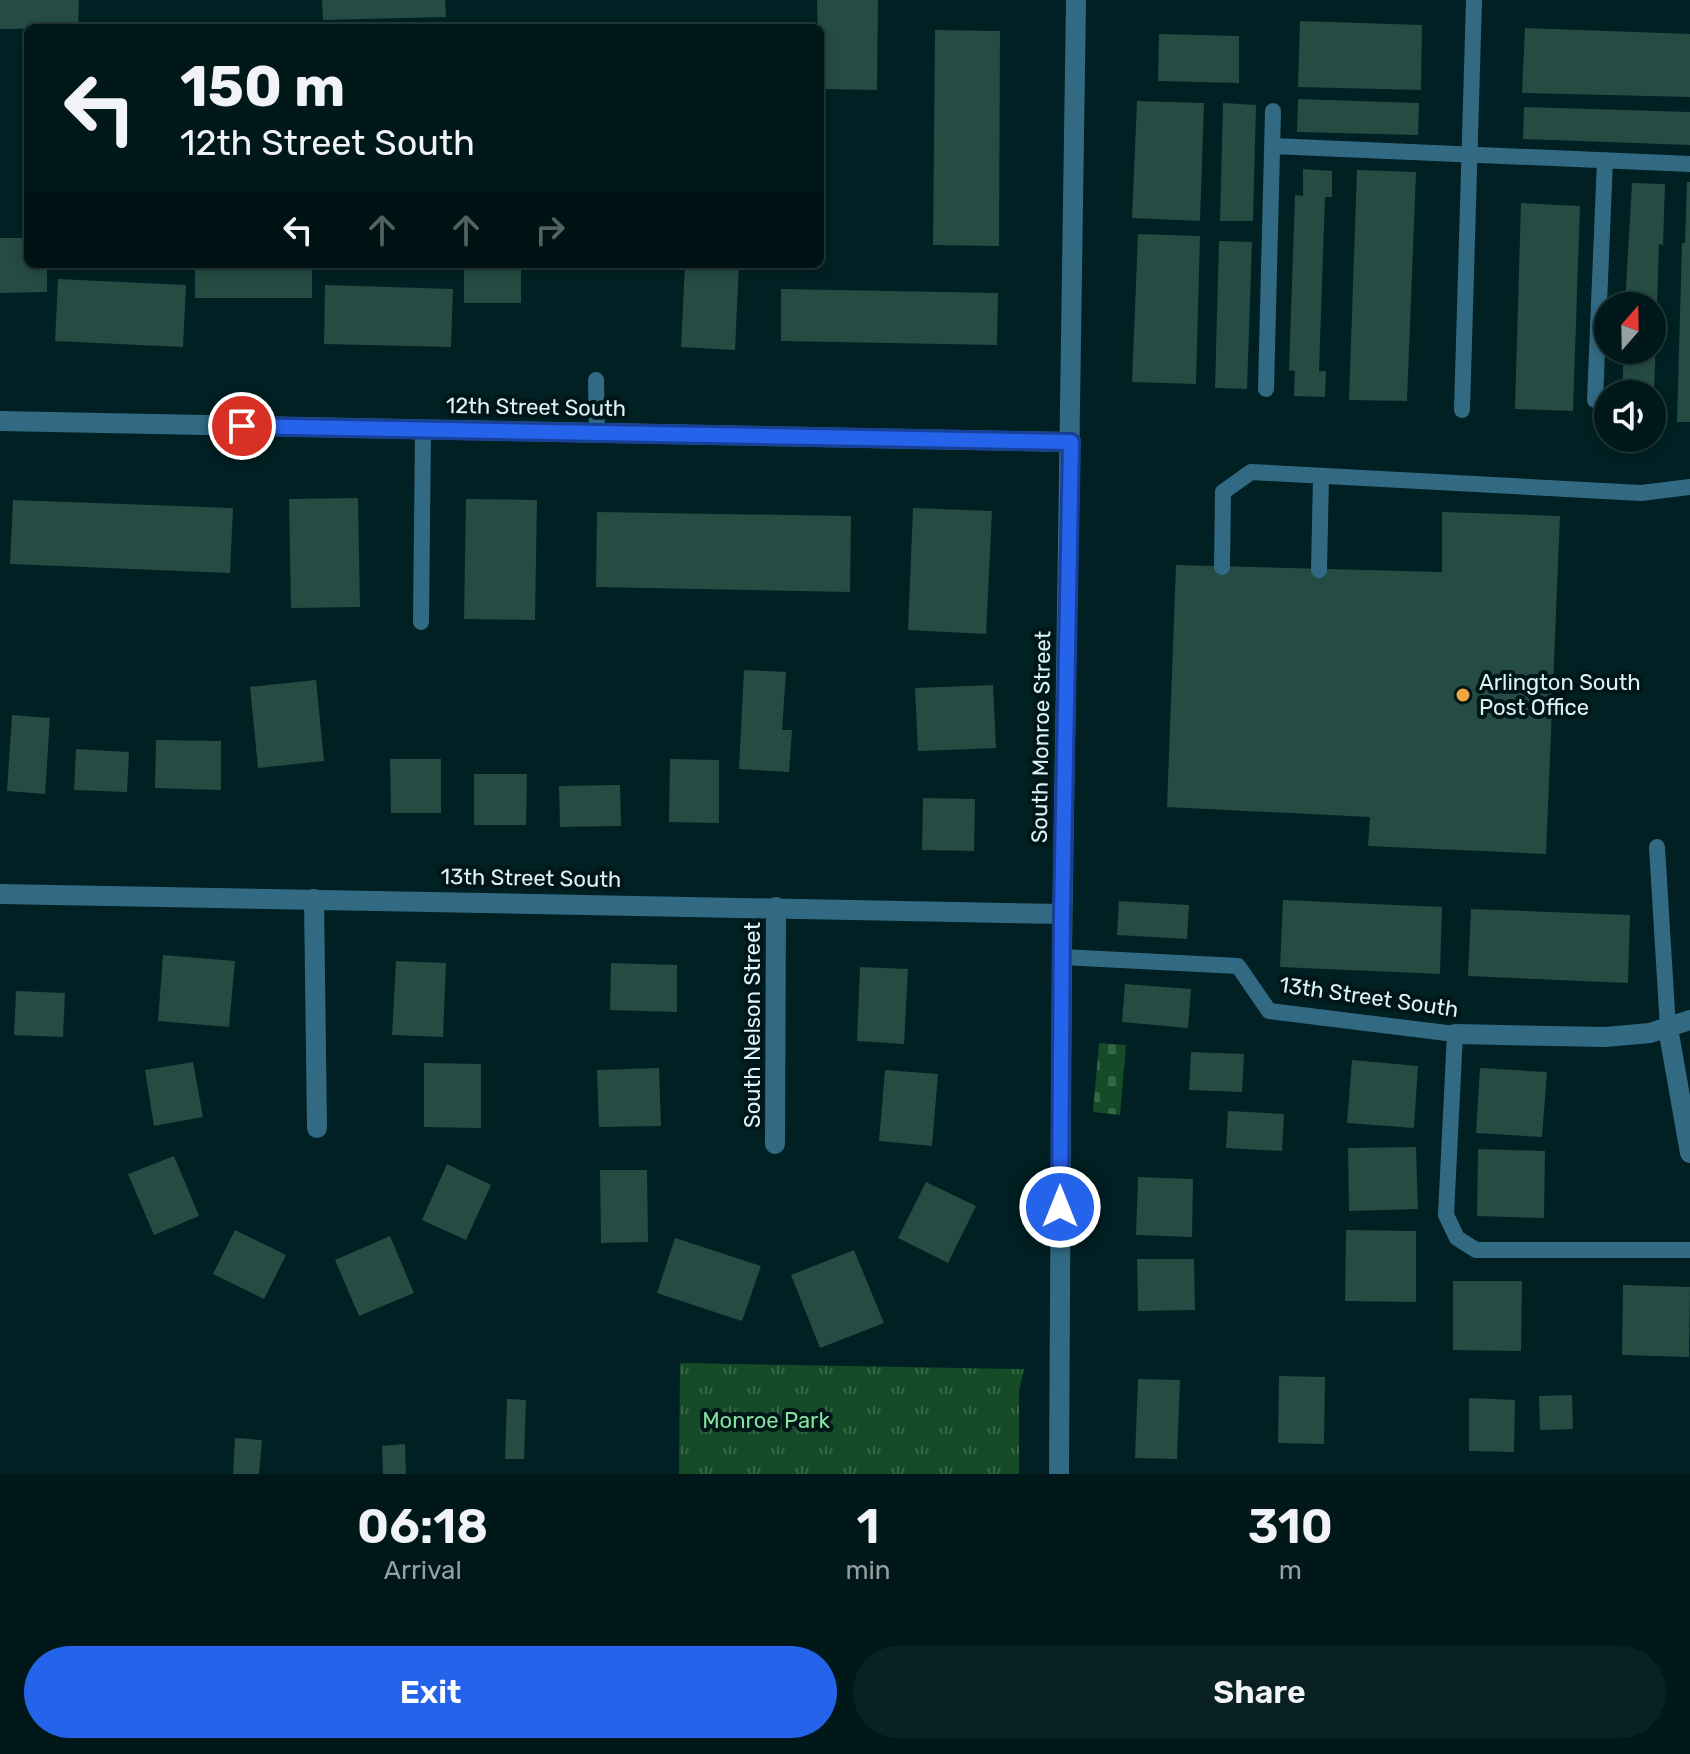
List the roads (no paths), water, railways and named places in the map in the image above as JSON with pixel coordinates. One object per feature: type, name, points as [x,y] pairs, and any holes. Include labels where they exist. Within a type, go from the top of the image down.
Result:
[{"type":"street","name":"South Monroe Street","points":[[1059,1474],[1062,914],[1076,0]]},
{"type":"street","name":"12th Street South","points":[[0,421],[1071,442]]},
{"type":"street","name":"13th Street South","points":[[0,894],[1062,914]]},
{"type":"street","points":[[314,899],[317,1128]]},
{"type":"street","name":"South Nelson Street","points":[[775,1144],[776,907]]},
{"type":"street","name":"13th Street South","points":[[1455,1034],[1605,1037],[1650,1033],[1690,1020]]},
{"type":"street","points":[[1668,1028],[1690,1153]]},
{"type":"lane","points":[[1462,410],[1474,0]]},
{"type":"lane","points":[[1266,389],[1273,111]]},
{"type":"lane","points":[[1273,146],[1690,164]]},
{"type":"lane","points":[[1596,380],[1605,160]]},
{"type":"lane","points":[[596,380],[597,433]]},
{"type":"lane","points":[[421,622],[423,429]]},
{"type":"lane","points":[[1222,567],[1223,492],[1251,472],[1641,493],[1690,487]]},
{"type":"lane","points":[[1319,570],[1321,476]]},
{"type":"lane","points":[[1657,847],[1668,1028]]},
{"type":"lane","name":"13th Street South","points":[[1062,957],[1238,966],[1269,1011],[1455,1034]]},
{"type":"lane","points":[[1455,1034],[1446,1215],[1457,1238],[1476,1250],[1690,1250]]},
{"type":"place","name":"Arlington South Post Office","points":[[1463,695]]},
{"type":"park label","name":"Monroe Park","points":[[766,1420]]}]
